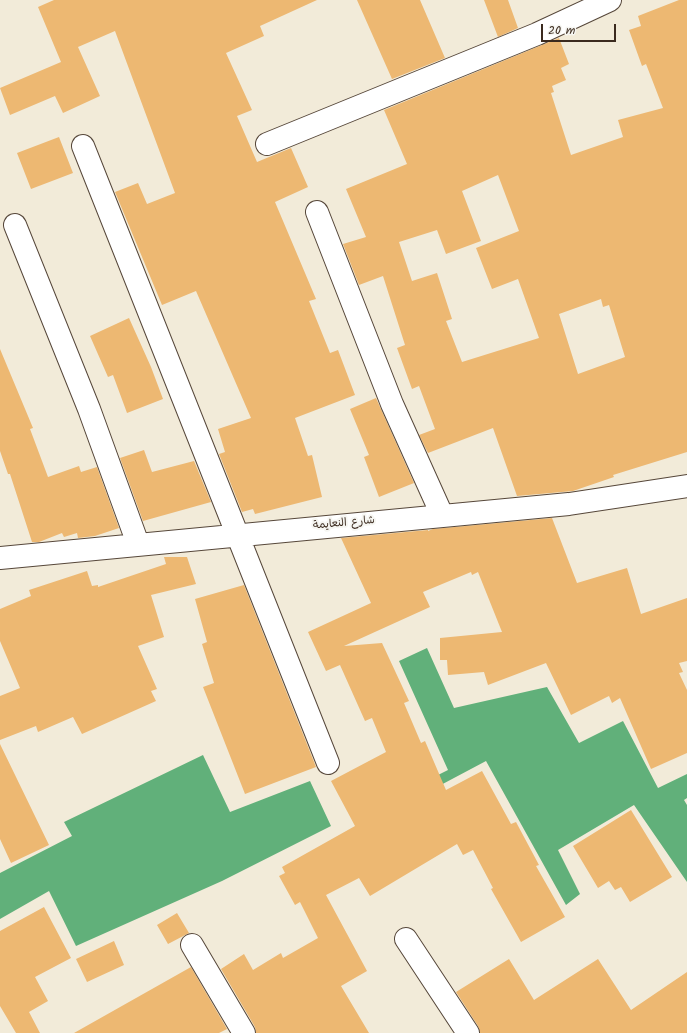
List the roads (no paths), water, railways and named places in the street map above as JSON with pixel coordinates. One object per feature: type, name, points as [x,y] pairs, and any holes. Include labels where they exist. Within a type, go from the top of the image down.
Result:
[{"type":"street","points":[[267,144],[537,34],[610,0]]},
{"type":"street","points":[[83,146],[328,763]]},
{"type":"street","points":[[317,212],[392,404],[442,515]]},
{"type":"street","points":[[15,225],[89,409],[138,544]]},
{"type":"street","name":"شارع النعايمة","points":[[0,558],[236,534],[569,504],[687,486]]},
{"type":"street","points":[[406,939],[468,1033]]},
{"type":"street","points":[[192,945],[244,1033]]}]
